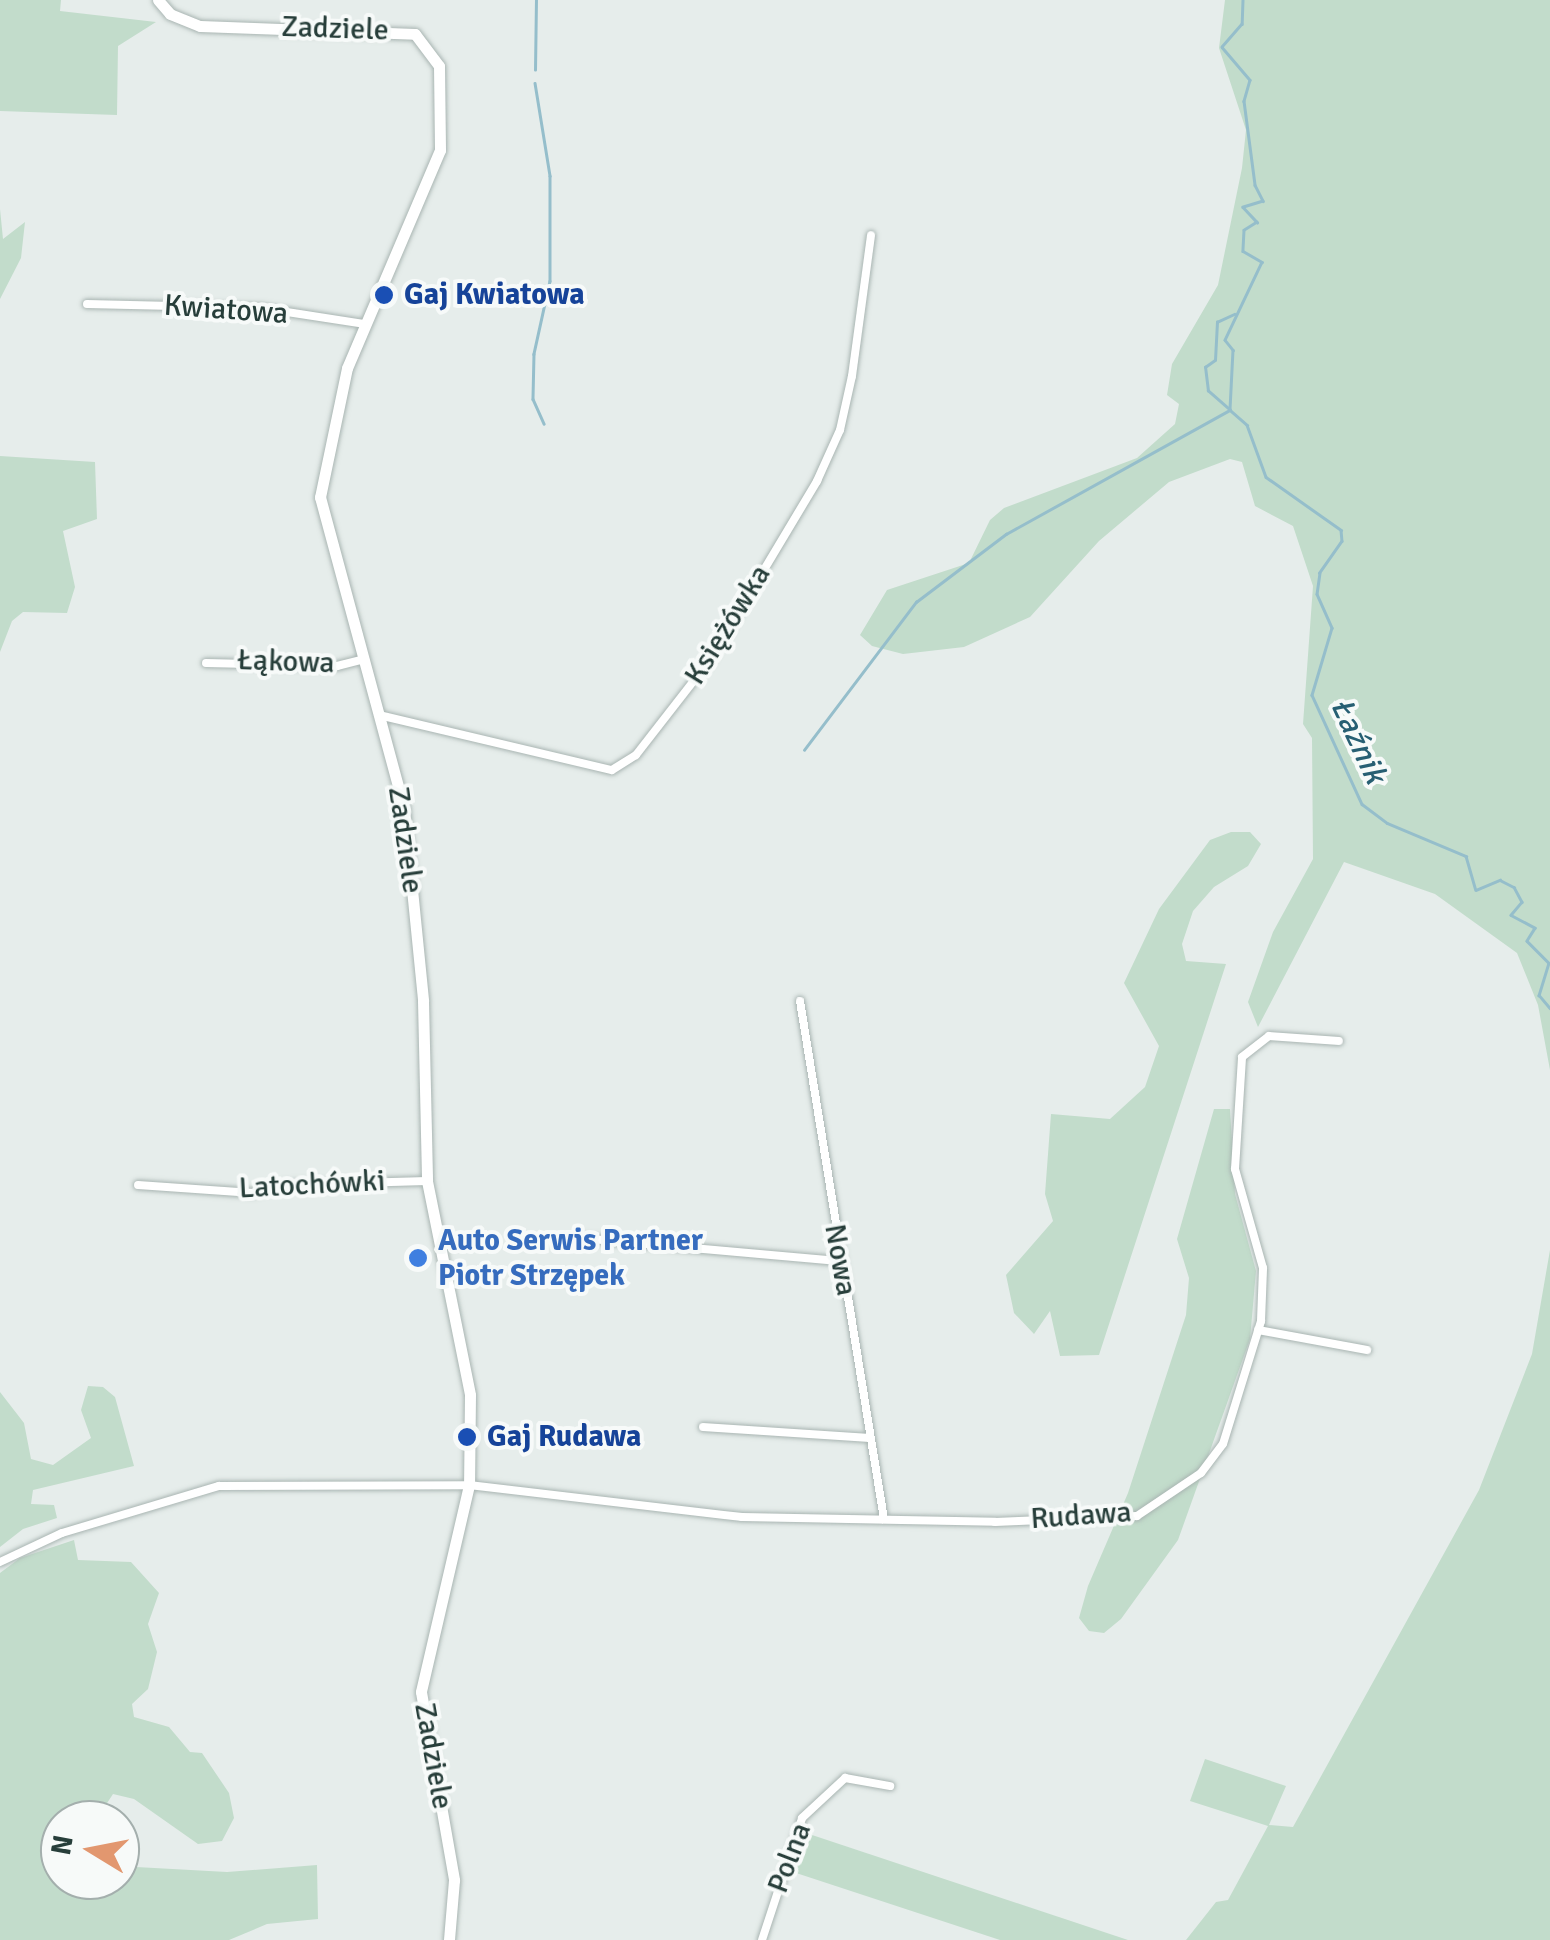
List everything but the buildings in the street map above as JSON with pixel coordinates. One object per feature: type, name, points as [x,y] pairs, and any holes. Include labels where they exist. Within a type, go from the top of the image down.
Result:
[{"type":"street","name":"Zadziele","points":[[158,0],[170,14],[200,26],[402,31],[426,41],[435,54],[443,102],[440,150],[364,324],[340,390],[320,497],[343,598],[383,716],[404,809],[420,945],[426,1180],[467,1374],[470,1485],[421,1692],[454,1880],[449,1940]]},
{"type":"street","name":"Księżówka","points":[[383,716],[612,770],[636,755],[710,660],[817,481],[840,430],[852,376],[871,234]]},
{"type":"street","name":"Kwiatowa","points":[[86,304],[261,308],[364,324]]},
{"type":"street","name":"Łąkowa","points":[[206,663],[337,666],[365,659]]},
{"type":"street","name":"Nowa","points":[[800,1001],[884,1519]]},
{"type":"street","name":"Rudawa","points":[[0,1562],[62,1533],[219,1486],[470,1485],[677,1512],[884,1519],[1137,1516],[1202,1473],[1223,1444],[1258,1330],[1263,1268],[1235,1169],[1239,1065],[1248,1047],[1269,1036],[1339,1041]]},
{"type":"street","name":"Latochówki","points":[[138,1185],[253,1192],[317,1183],[426,1180]]},
{"type":"street","points":[[581,1238],[840,1261]]},
{"type":"street","points":[[1258,1330],[1367,1350]]},
{"type":"street","points":[[703,1426],[870,1438]]},
{"type":"street","name":"Polna","points":[[762,1940],[802,1818],[844,1778],[890,1786]]},
{"type":"green space","points":[[0,0],[61,0],[60,11],[156,22],[118,46],[117,115],[0,111]]},
{"type":"green space","points":[[1225,0],[1550,0],[1550,1070],[1538,1005],[1517,953],[1435,894],[1344,862],[1258,1027],[1248,1002],[1273,932],[1313,859],[1312,738],[1303,724],[1313,586],[1293,526],[1255,506],[1242,462],[1230,459],[1169,482],[1099,541],[1030,617],[964,647],[903,654],[872,646],[860,635],[887,590],[969,563],[990,520],[1004,508],[1137,458],[1175,424],[1179,404],[1167,395],[1172,364],[1218,285],[1242,168],[1246,130],[1219,48]]},
{"type":"green space","points":[[0,209],[3,239],[25,222],[21,258],[0,299]]},
{"type":"green space","points":[[0,456],[95,462],[97,519],[63,531],[75,587],[67,613],[23,612],[12,621],[0,652]]},
{"type":"green space","points":[[1231,832],[1250,832],[1261,844],[1248,866],[1214,887],[1193,911],[1182,944],[1186,961],[1226,964],[1099,1355],[1060,1356],[1050,1311],[1034,1334],[1014,1313],[1006,1275],[1053,1221],[1045,1194],[1051,1114],[1110,1119],[1145,1087],[1159,1046],[1124,983],[1159,909],[1210,840]]},
{"type":"green space","points":[[1214,1109],[1230,1109],[1235,1194],[1256,1271],[1250,1339],[1178,1540],[1121,1619],[1104,1633],[1089,1631],[1079,1618],[1088,1586],[1128,1493],[1186,1315],[1189,1278],[1177,1239]]},
{"type":"green space","points":[[1550,1250],[1550,1940],[1186,1940],[1216,1902],[1228,1900],[1268,1826],[1190,1801],[1205,1759],[1286,1786],[1269,1825],[1293,1827],[1479,1490],[1532,1354]]},
{"type":"green space","points":[[88,1386],[103,1387],[115,1397],[134,1466],[33,1490],[31,1504],[54,1505],[57,1518],[23,1529],[0,1547],[0,1392],[24,1423],[31,1459],[53,1465],[91,1438],[81,1410]]},
{"type":"green space","points":[[74,1540],[78,1560],[131,1562],[159,1593],[148,1624],[157,1652],[148,1689],[132,1704],[134,1717],[169,1727],[190,1752],[202,1753],[229,1793],[234,1818],[222,1841],[198,1844],[140,1800],[113,1794],[109,1800],[40,1800],[40,1900],[140,1900],[140,1867],[227,1872],[317,1865],[318,1919],[267,1924],[229,1940],[0,1940],[0,1573],[20,1558]]},
{"type":"green space","points":[[800,1831],[1128,1940],[1000,1940],[787,1870]]},
{"type":"waterway","points":[[535,70],[536,0]]},
{"type":"waterway","name":"Łaźnik","points":[[1243,0],[1242,24],[1222,47],[1250,80],[1244,101],[1255,185],[1263,201],[1243,207],[1257,222],[1244,230],[1243,251],[1262,262],[1225,340],[1233,350],[1230,410],[1247,425],[1266,477],[1341,530],[1342,541],[1320,573],[1317,594],[1332,628],[1312,695],[1362,804],[1387,823],[1466,856],[1476,890],[1500,880],[1514,887],[1522,902],[1511,915],[1535,928],[1527,941],[1549,963],[1539,995],[1550,1008]]},
{"type":"waterway","points":[[535,83],[550,176],[550,281],[534,354],[533,399],[544,424]]},
{"type":"waterway","points":[[804,750],[916,602],[1006,534],[1230,410],[1208,391],[1205,367],[1215,360],[1217,322],[1234,314]]},
{"type":"place","name":"Gaj Kwiatowa","points":[[384,295]]},
{"type":"place","name":"Auto Serwis Partner Piotr Strzępek","points":[[418,1258]]},
{"type":"place","name":"Gaj Rudawa","points":[[467,1437]]}]
